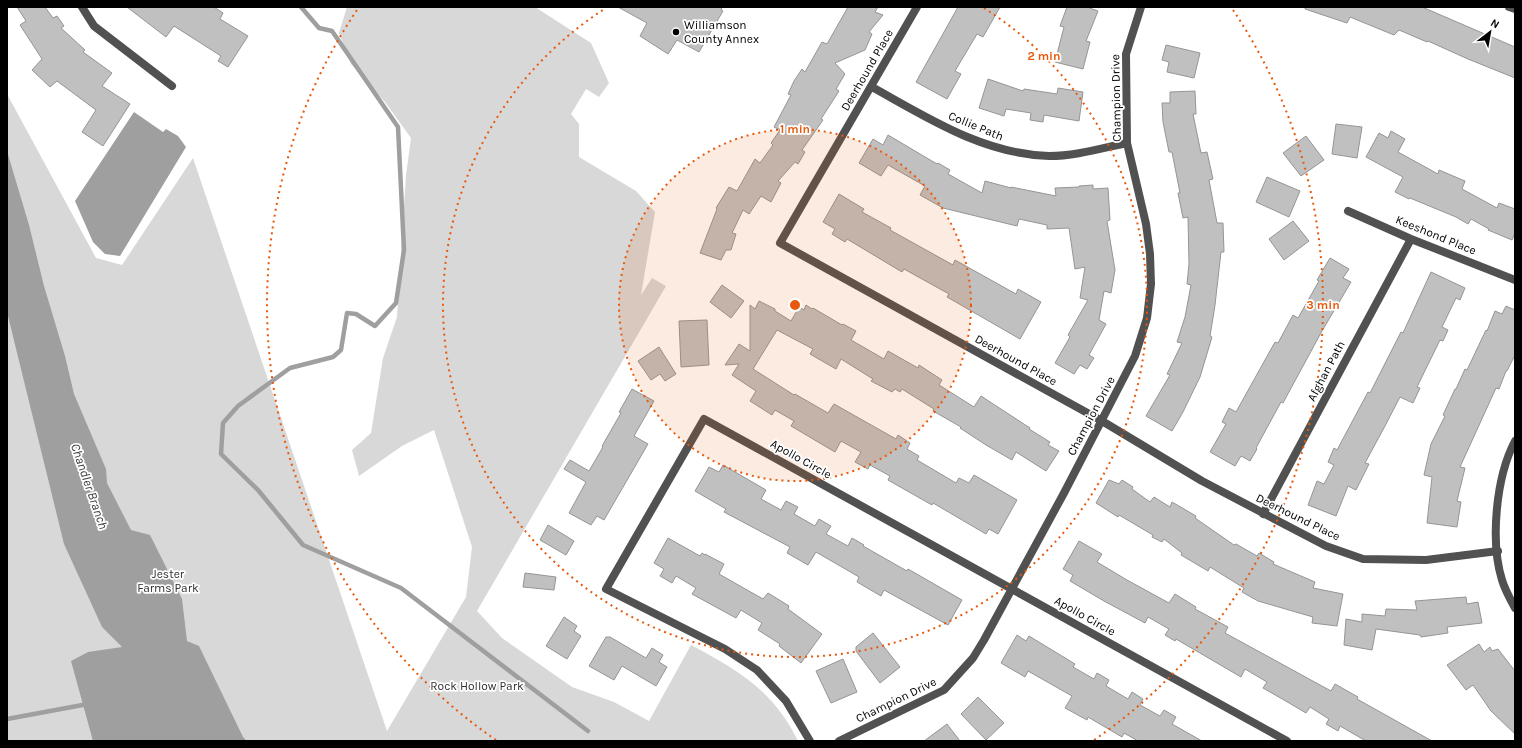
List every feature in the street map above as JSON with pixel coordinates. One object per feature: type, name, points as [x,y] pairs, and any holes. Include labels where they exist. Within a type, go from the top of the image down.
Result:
[{"type":"street","points":[[82,7],[94,26],[172,86]]},
{"type":"street","name":"Deerhound Place","points":[[917,7],[872,87],[780,243],[1102,421],[1202,481],[1326,546],[1363,559],[1426,560],[1498,551]]},
{"type":"street","name":"Champion Drive","points":[[839,741],[944,690],[973,658],[1102,421],[1135,356],[1147,318],[1151,284],[1150,254],[1146,224],[1128,143],[1126,54],[1141,7]]},
{"type":"street","points":[[1509,7],[1515,9]]},
{"type":"street","name":"Collie Path","points":[[872,87],[940,124],[969,138],[996,148],[1026,154],[1051,156],[1078,153],[1128,143]]},
{"type":"street","name":"Keeshond Place","points":[[1348,211],[1411,239],[1515,280]]},
{"type":"street","name":"Afghan Path","points":[[1263,514],[1411,239]]},
{"type":"street","name":"Apollo Circle","points":[[810,741],[786,701],[757,670],[725,649],[606,589],[704,419],[1287,741]]},
{"type":"street","points":[[1515,441],[1502,476],[1496,515],[1498,551],[1502,579],[1508,597],[1515,608]]},
{"type":"green space","points":[[347,7],[535,7],[591,43],[609,83],[599,97],[586,89],[571,114],[579,124],[579,157],[636,191],[655,212],[641,295],[652,278],[666,286],[477,611],[502,638],[572,687],[614,702],[649,721],[691,645],[739,673],[766,695],[778,708],[798,741],[7,741],[7,94],[96,258],[122,265],[193,158],[387,731],[466,597],[472,547],[434,430],[402,446],[359,476],[352,450],[371,433],[383,358],[397,317],[406,175],[411,138],[385,102],[351,64],[339,33]]},
{"type":"water","points":[[134,112],[163,132],[166,129],[178,136],[186,147],[120,256],[105,254],[93,242],[75,201]]},
{"type":"water","name":"Chandler Branch","points":[[7,151],[29,225],[44,286],[65,356],[74,394],[106,469],[107,483],[131,530],[150,535],[182,599],[187,641],[199,646],[243,737],[247,741],[93,741],[71,661],[88,652],[122,647],[102,627],[64,544],[7,312]]},
{"type":"building","points":[[17,7],[45,7],[53,18],[57,16],[64,26],[61,28],[85,50],[83,52],[112,73],[102,86],[130,104],[103,146],[82,132],[96,110],[57,81],[50,87],[32,70],[42,59],[20,25],[26,21]]},
{"type":"building","points":[[127,7],[214,7],[223,13],[220,19],[248,36],[228,67],[218,61],[221,56],[174,26],[166,37]]},
{"type":"building","name":"Williamson County Annex","points":[[618,7],[722,7],[721,10],[723,11],[699,52],[677,40],[668,54],[640,36],[647,23]]},
{"type":"building","points":[[848,7],[878,7],[875,12],[883,15],[869,32],[872,34],[865,50],[835,63],[845,74],[836,89],[839,91],[821,119],[823,120],[802,150],[805,152],[798,164],[795,162],[778,181],[781,183],[771,202],[761,196],[749,214],[743,210],[732,233],[736,234],[731,250],[726,250],[721,260],[700,253],[717,209],[716,208],[729,187],[737,191],[755,159],[760,163],[773,145],[771,143],[780,130],[774,127],[791,95],[788,94],[794,81],[802,69],[805,72],[822,42],[827,44]]},
{"type":"building","points":[[958,7],[1000,7],[983,37],[977,34],[955,71],[961,74],[947,99],[916,82]]},
{"type":"building","points":[[1067,7],[1087,7],[1098,11],[1086,41],[1090,42],[1083,69],[1055,62],[1064,27],[1060,26]]},
{"type":"building","points":[[1305,7],[1422,7],[1515,47],[1515,78],[1399,30],[1394,35],[1350,17],[1347,23],[1305,9]]},
{"type":"building","points":[[1166,45],[1200,53],[1194,78],[1167,72],[1169,62],[1162,60]]},
{"type":"building","points":[[988,79],[1023,91],[1024,89],[1057,94],[1058,88],[1083,92],[1079,121],[1044,115],[1043,122],[1030,120],[1031,113],[1006,109],[1004,116],[979,108]]},
{"type":"building","points":[[1195,91],[1196,114],[1193,114],[1201,153],[1207,152],[1213,179],[1209,180],[1217,223],[1223,223],[1224,252],[1221,252],[1210,336],[1212,337],[1200,377],[1172,431],[1146,416],[1170,375],[1167,374],[1182,343],[1177,342],[1185,317],[1191,285],[1187,284],[1189,264],[1188,217],[1183,218],[1172,152],[1169,152],[1163,122],[1162,103],[1170,103],[1170,92]]},
{"type":"building","points":[[1336,124],[1362,127],[1357,158],[1332,154]]},
{"type":"building","points":[[1391,131],[1405,139],[1398,152],[1438,174],[1439,170],[1465,181],[1462,189],[1497,208],[1499,203],[1515,209],[1515,233],[1512,240],[1488,230],[1489,229],[1471,219],[1468,224],[1456,217],[1395,192],[1403,177],[1366,157],[1379,133],[1388,138]]},
{"type":"building","points":[[888,135],[950,170],[948,174],[982,193],[985,181],[1011,188],[1056,196],[1055,188],[1093,185],[1093,189],[1108,188],[1110,220],[1107,221],[1115,270],[1111,293],[1104,291],[1099,320],[1106,324],[1089,355],[1094,358],[1087,369],[1080,365],[1074,374],[1055,363],[1070,337],[1068,335],[1088,300],[1080,298],[1085,267],[1075,269],[1069,228],[1047,229],[1047,225],[1019,219],[1017,226],[943,208],[920,195],[925,186],[888,165],[881,176],[859,163],[873,139],[883,145]]},
{"type":"building","points":[[1306,136],[1324,160],[1301,176],[1283,153]]},
{"type":"building","points":[[1267,177],[1300,191],[1289,217],[1256,202]]},
{"type":"building","points":[[839,194],[864,209],[862,212],[891,228],[890,230],[953,265],[955,260],[1016,294],[1018,289],[1041,302],[1020,339],[947,297],[949,294],[904,269],[902,272],[847,239],[845,242],[832,234],[835,229],[823,222]]},
{"type":"building","points":[[1293,221],[1309,241],[1284,260],[1269,239]]},
{"type":"building","points":[[1330,258],[1349,269],[1343,278],[1351,282],[1322,331],[1283,403],[1281,402],[1250,461],[1241,456],[1235,466],[1210,452],[1226,424],[1222,422],[1229,408],[1236,412],[1275,342],[1278,343],[1293,315],[1298,318]]},
{"type":"building","points":[[1431,272],[1465,288],[1460,300],[1456,298],[1442,327],[1448,330],[1443,341],[1440,340],[1417,387],[1420,388],[1413,403],[1400,397],[1365,463],[1369,464],[1356,490],[1348,486],[1336,516],[1308,505],[1317,481],[1324,484],[1334,465],[1328,462],[1334,448],[1337,450],[1368,392],[1370,393],[1401,332],[1403,333]]},
{"type":"building","points":[[722,285],[744,301],[731,318],[710,302]]},
{"type":"building","points":[[759,301],[775,309],[775,311],[791,321],[799,307],[804,310],[806,305],[812,309],[813,308],[842,325],[843,324],[856,331],[851,340],[884,359],[888,351],[918,368],[919,365],[942,380],[939,385],[974,407],[981,396],[1050,442],[1048,445],[1059,451],[1046,471],[1016,452],[1012,460],[933,411],[934,409],[902,389],[900,392],[895,389],[892,392],[871,381],[873,379],[841,359],[836,369],[810,354],[813,349],[777,330],[753,369],[794,395],[795,394],[828,413],[834,404],[896,439],[898,435],[910,443],[907,449],[919,456],[917,460],[956,483],[959,478],[969,483],[974,475],[1017,500],[998,534],[989,529],[986,534],[933,503],[932,505],[888,480],[890,476],[870,465],[868,469],[855,462],[861,452],[841,441],[835,452],[791,426],[794,421],[775,410],[772,415],[750,401],[756,391],[732,375],[739,364],[725,365],[739,344],[750,351],[750,305],[755,309]]},
{"type":"building","points":[[1506,306],[1515,310],[1515,355],[1506,371],[1499,389],[1496,388],[1460,467],[1465,468],[1457,501],[1461,502],[1457,527],[1427,523],[1432,477],[1424,475],[1431,444],[1445,416],[1443,415],[1455,389],[1465,369],[1467,370],[1486,330],[1487,331],[1495,311],[1502,314]]},
{"type":"building","points":[[707,320],[709,365],[681,367],[679,321]]},
{"type":"building","points":[[659,347],[676,374],[665,381],[660,374],[651,380],[638,361]]},
{"type":"building","points":[[632,389],[654,401],[634,436],[648,444],[604,520],[597,516],[591,525],[569,513],[586,482],[564,469],[570,460],[589,471],[621,413],[619,412]]},
{"type":"building","points":[[723,465],[766,490],[761,499],[781,510],[786,501],[798,507],[794,514],[815,526],[819,519],[831,526],[826,534],[848,546],[852,538],[864,545],[863,546],[907,571],[908,569],[962,600],[948,625],[884,590],[881,596],[857,582],[859,577],[816,552],[808,565],[787,553],[790,547],[724,512],[726,509],[695,491],[709,467],[719,472]]},
{"type":"building","points":[[1109,480],[1119,484],[1122,480],[1133,487],[1132,489],[1150,502],[1154,497],[1170,507],[1172,502],[1196,516],[1195,518],[1234,545],[1236,544],[1257,556],[1259,553],[1274,562],[1273,564],[1315,582],[1313,588],[1343,594],[1337,626],[1312,623],[1313,617],[1258,601],[1242,592],[1244,588],[1210,567],[1208,571],[1181,555],[1182,553],[1164,539],[1162,542],[1152,537],[1153,535],[1119,515],[1118,517],[1096,503]]},
{"type":"building","points":[[548,525],[574,541],[566,555],[540,540]]},
{"type":"building","points":[[668,538],[700,556],[702,553],[705,554],[724,564],[719,574],[763,599],[768,593],[789,606],[788,609],[822,634],[801,663],[779,646],[780,644],[758,630],[762,623],[741,610],[736,618],[692,594],[696,588],[676,576],[672,583],[660,576],[664,569],[654,563]]},
{"type":"building","points":[[1079,541],[1102,554],[1097,562],[1127,580],[1169,603],[1175,594],[1196,607],[1195,609],[1228,627],[1225,633],[1331,691],[1335,684],[1358,697],[1357,699],[1432,741],[1366,741],[1340,726],[1338,731],[1326,724],[1329,719],[1310,707],[1306,713],[1263,688],[1267,682],[1245,669],[1241,677],[1176,639],[1175,641],[1165,635],[1169,629],[1148,617],[1145,623],[1104,601],[1070,581],[1073,575],[1063,569]]},
{"type":"building","points":[[525,573],[556,577],[554,590],[523,587]]},
{"type":"building","points":[[1466,597],[1467,604],[1478,602],[1482,623],[1447,627],[1448,633],[1421,637],[1420,635],[1376,629],[1372,650],[1344,645],[1346,619],[1362,622],[1362,614],[1385,616],[1386,609],[1417,610],[1415,601]]},
{"type":"building","points":[[564,617],[577,626],[574,631],[581,636],[567,659],[546,646]]},
{"type":"building","points":[[873,633],[900,667],[880,683],[856,651],[856,647]]},
{"type":"building","points":[[1017,635],[1026,641],[1029,636],[1075,664],[1073,667],[1094,679],[1097,673],[1109,680],[1106,686],[1128,699],[1132,692],[1143,699],[1140,705],[1160,716],[1164,710],[1176,717],[1172,724],[1202,741],[1138,741],[1124,733],[1122,737],[1088,717],[1087,720],[1065,708],[1072,696],[1028,671],[1025,677],[1001,663]]},
{"type":"building","points":[[606,637],[610,637],[646,658],[652,648],[663,655],[659,662],[667,667],[656,686],[622,666],[614,680],[589,666]]},
{"type":"building","points":[[1479,644],[1484,652],[1490,647],[1492,651],[1498,649],[1515,671],[1515,734],[1491,711],[1473,685],[1466,690],[1447,665]]},
{"type":"building","points":[[843,659],[857,692],[831,703],[816,671]]},
{"type":"building","points":[[978,697],[1004,723],[986,740],[961,714]]},
{"type":"building","points":[[947,724],[960,741],[924,741]]},
{"type":"waterway","points":[[301,7],[319,28],[332,31],[398,127],[404,250],[396,303],[375,326],[356,314],[347,313],[341,350],[333,357],[290,368],[238,406],[223,423],[221,454],[258,490],[303,545],[401,588],[588,731]]},
{"type":"waterway","points":[[7,719],[88,704]]},
{"type":"place","name":"Williamson County Annex","points":[[676,32]]},
{"type":"park label","name":"Jester Farms Park","points":[[168,581]]},
{"type":"park label","name":"Rock Hollow Park","points":[[477,686]]}]
